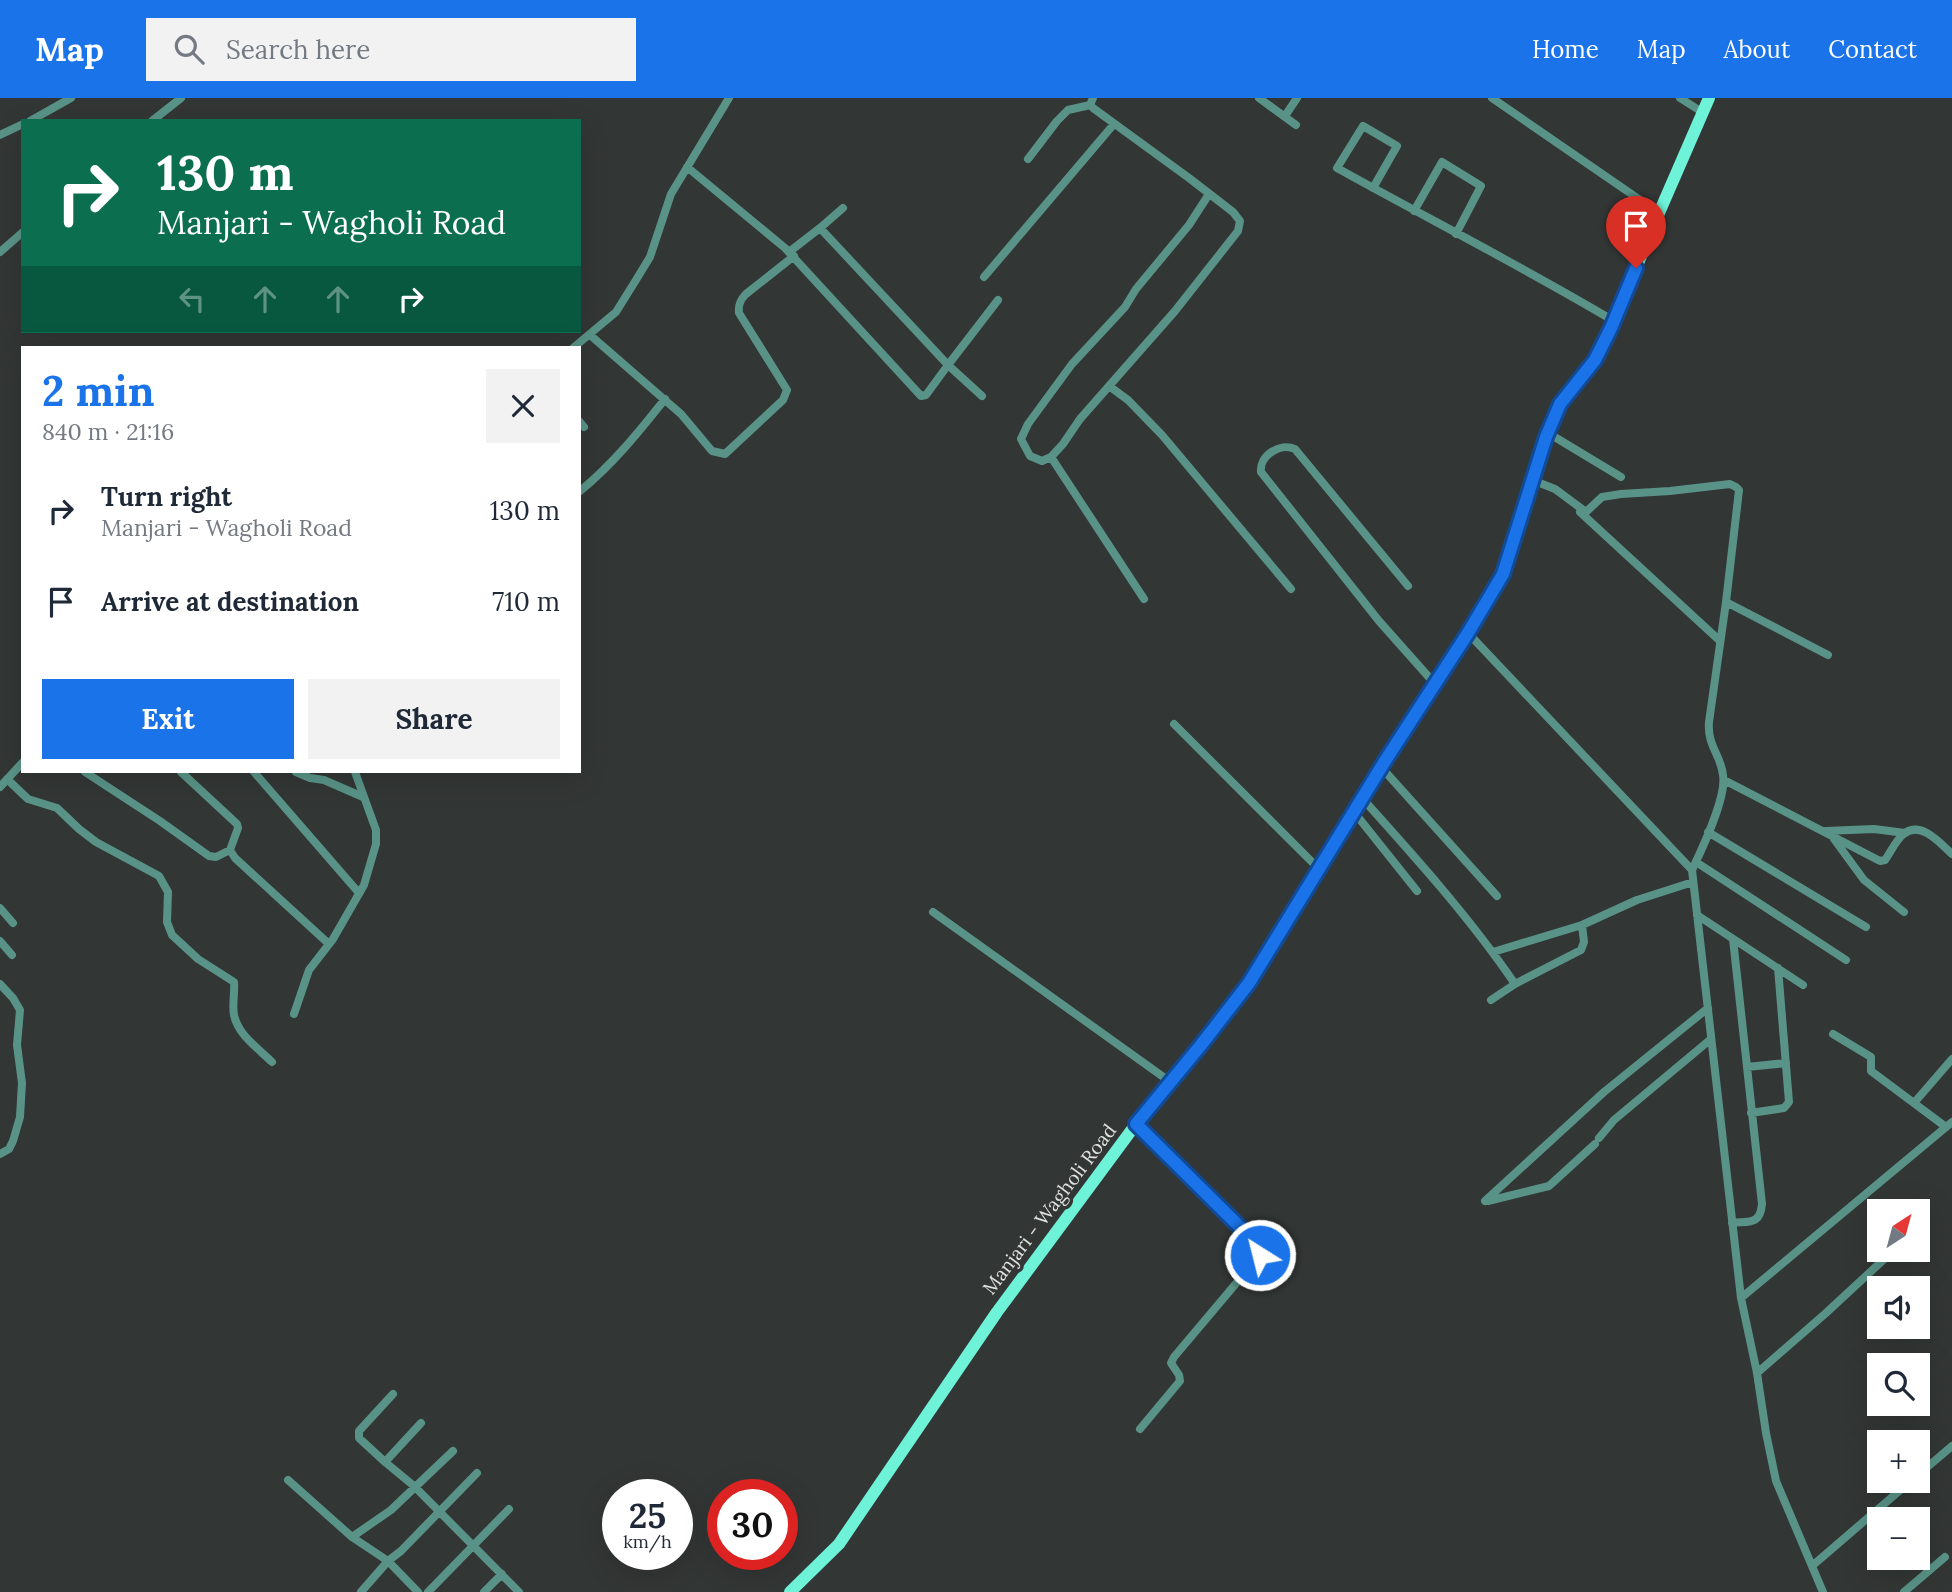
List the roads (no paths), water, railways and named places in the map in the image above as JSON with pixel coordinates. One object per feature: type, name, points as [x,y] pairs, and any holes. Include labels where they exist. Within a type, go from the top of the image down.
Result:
[{"type":"main road","name":"Manjari - Wagholi Road","points":[[790,1592],[839,1544],[997,1311],[1136,1124],[1249,983],[1362,798],[1468,633],[1503,574],[1532,480],[1560,404],[1595,360],[1614,321],[1709,98]]},
{"type":"street","points":[[34,119],[71,98]]},
{"type":"street","points":[[155,119],[181,98]]},
{"type":"street","points":[[576,346],[616,312],[650,257],[671,194],[729,98]]},
{"type":"street","points":[[1259,98],[1296,125]]},
{"type":"street","points":[[1285,116],[1297,98]]},
{"type":"street","points":[[1492,98],[1659,213]]},
{"type":"street","points":[[1680,98],[1702,112]]},
{"type":"street","points":[[1028,159],[1068,110],[1091,102],[1114,124],[1189,178],[1233,212],[1240,222],[1238,231],[1175,311],[1080,419],[1063,444],[1051,457],[1042,461],[1030,456],[1021,439],[1028,424],[1072,364],[1125,307],[1136,289],[1189,225],[1209,194]]},
{"type":"street","points":[[984,276],[1114,124]]},
{"type":"street","points":[[0,135],[21,125]]},
{"type":"street","points":[[1373,188],[1397,146],[1363,126],[1337,168],[1373,188],[1415,211],[1456,234],[1614,321]]},
{"type":"street","points":[[1415,211],[1442,162],[1481,186],[1456,234]]},
{"type":"street","points":[[687,167],[792,254],[921,396],[926,395],[998,300]]},
{"type":"street","points":[[590,335],[665,399],[689,422],[712,451],[725,454],[783,400],[787,390],[739,313],[741,299],[843,208]]},
{"type":"street","points":[[820,228],[948,365],[982,396]]},
{"type":"street","points":[[0,251],[21,234]]},
{"type":"street","points":[[1109,386],[1128,400],[1162,435],[1291,589]]},
{"type":"street","points":[[581,490],[610,466],[665,399]]},
{"type":"street","points":[[1548,433],[1621,477]]},
{"type":"street","points":[[1409,586],[1294,449],[1282,447],[1264,458],[1261,472],[1379,621],[1435,684]]},
{"type":"street","points":[[1051,457],[1144,599]]},
{"type":"street","points":[[1532,480],[1555,489],[1586,512],[1602,497],[1621,494],[1733,485],[1739,491],[1708,729],[1724,780],[1714,819],[1694,866],[1693,882],[1741,1298],[1758,1373],[1776,1481],[1823,1592]]},
{"type":"street","points":[[1555,489],[1719,640]]},
{"type":"street","points":[[1726,602],[1828,655]]},
{"type":"street","points":[[1468,633],[1694,866],[1846,960]]},
{"type":"street","points":[[1174,724],[1320,869]]},
{"type":"street","points":[[0,787],[21,764]]},
{"type":"street","points":[[1381,768],[1497,896]]},
{"type":"street","points":[[87,773],[209,856],[216,857],[230,850]]},
{"type":"street","points":[[182,773],[237,824],[230,850],[234,858],[329,944]]},
{"type":"street","points":[[255,773],[359,893]]},
{"type":"street","points":[[298,773],[324,780],[363,797]]},
{"type":"street","points":[[294,1014],[309,970],[350,912],[367,877],[377,835],[356,773]]},
{"type":"street","points":[[8,779],[27,799],[57,808],[96,842],[159,876],[168,891],[167,922],[172,935],[198,959],[234,982],[233,1004],[237,1025],[272,1062]]},
{"type":"street","points":[[1724,780],[1882,862],[1905,833]]},
{"type":"street","points":[[1362,798],[1421,863],[1493,952],[1515,984]]},
{"type":"street","points":[[1354,812],[1417,891]]},
{"type":"street","points":[[1823,832],[1874,829],[1905,833],[1923,831],[1952,854]]},
{"type":"street","points":[[1709,832],[1866,927]]},
{"type":"street","points":[[1833,837],[1864,880],[1904,912]]},
{"type":"street","points":[[1493,952],[1582,925],[1637,900],[1693,882]]},
{"type":"street","points":[[0,908],[13,923]]},
{"type":"street","points":[[933,912],[1170,1081]]},
{"type":"street","points":[[1697,915],[1803,985]]},
{"type":"street","points":[[1491,1000],[1515,984],[1581,950],[1584,942],[1582,925]]},
{"type":"street","points":[[1732,1223],[1756,1220],[1761,1210],[1733,939]]},
{"type":"street","points":[[0,941],[12,955]]},
{"type":"street","points":[[1752,1114],[1788,1105],[1778,968]]},
{"type":"street","points":[[0,984],[20,1010],[17,1045],[22,1083],[17,1129],[9,1149],[0,1154]]},
{"type":"street","points":[[1708,1007],[1604,1092],[1485,1201],[1549,1186],[1597,1141],[1614,1120],[1711,1039]]},
{"type":"street","points":[[1741,1298],[1949,1124],[1914,1103],[1871,1071],[1871,1057],[1833,1034]]},
{"type":"street","points":[[1914,1103],[1952,1059]]},
{"type":"street","points":[[1747,1067],[1786,1063]]},
{"type":"street","points":[[1136,1124],[1261,1250],[1260,1255],[1174,1357],[1171,1363],[1179,1374],[1180,1381],[1140,1429]]},
{"type":"street","points":[[1758,1373],[1881,1262]]},
{"type":"street","points":[[393,1394],[358,1434],[359,1438],[440,1510],[519,1592]]},
{"type":"street","points":[[385,1462],[421,1423]]},
{"type":"street","points":[[1930,1465],[1952,1446]]},
{"type":"street","points":[[352,1537],[391,1510],[453,1451]]},
{"type":"street","points":[[361,1592],[388,1561],[477,1473]]},
{"type":"street","points":[[288,1480],[352,1537],[388,1561],[418,1592]]},
{"type":"street","points":[[1812,1566],[1897,1493]]},
{"type":"street","points":[[428,1592],[509,1509]]},
{"type":"street","points":[[1904,1592],[1945,1557]]},
{"type":"street","points":[[484,1592],[502,1574]]}]
